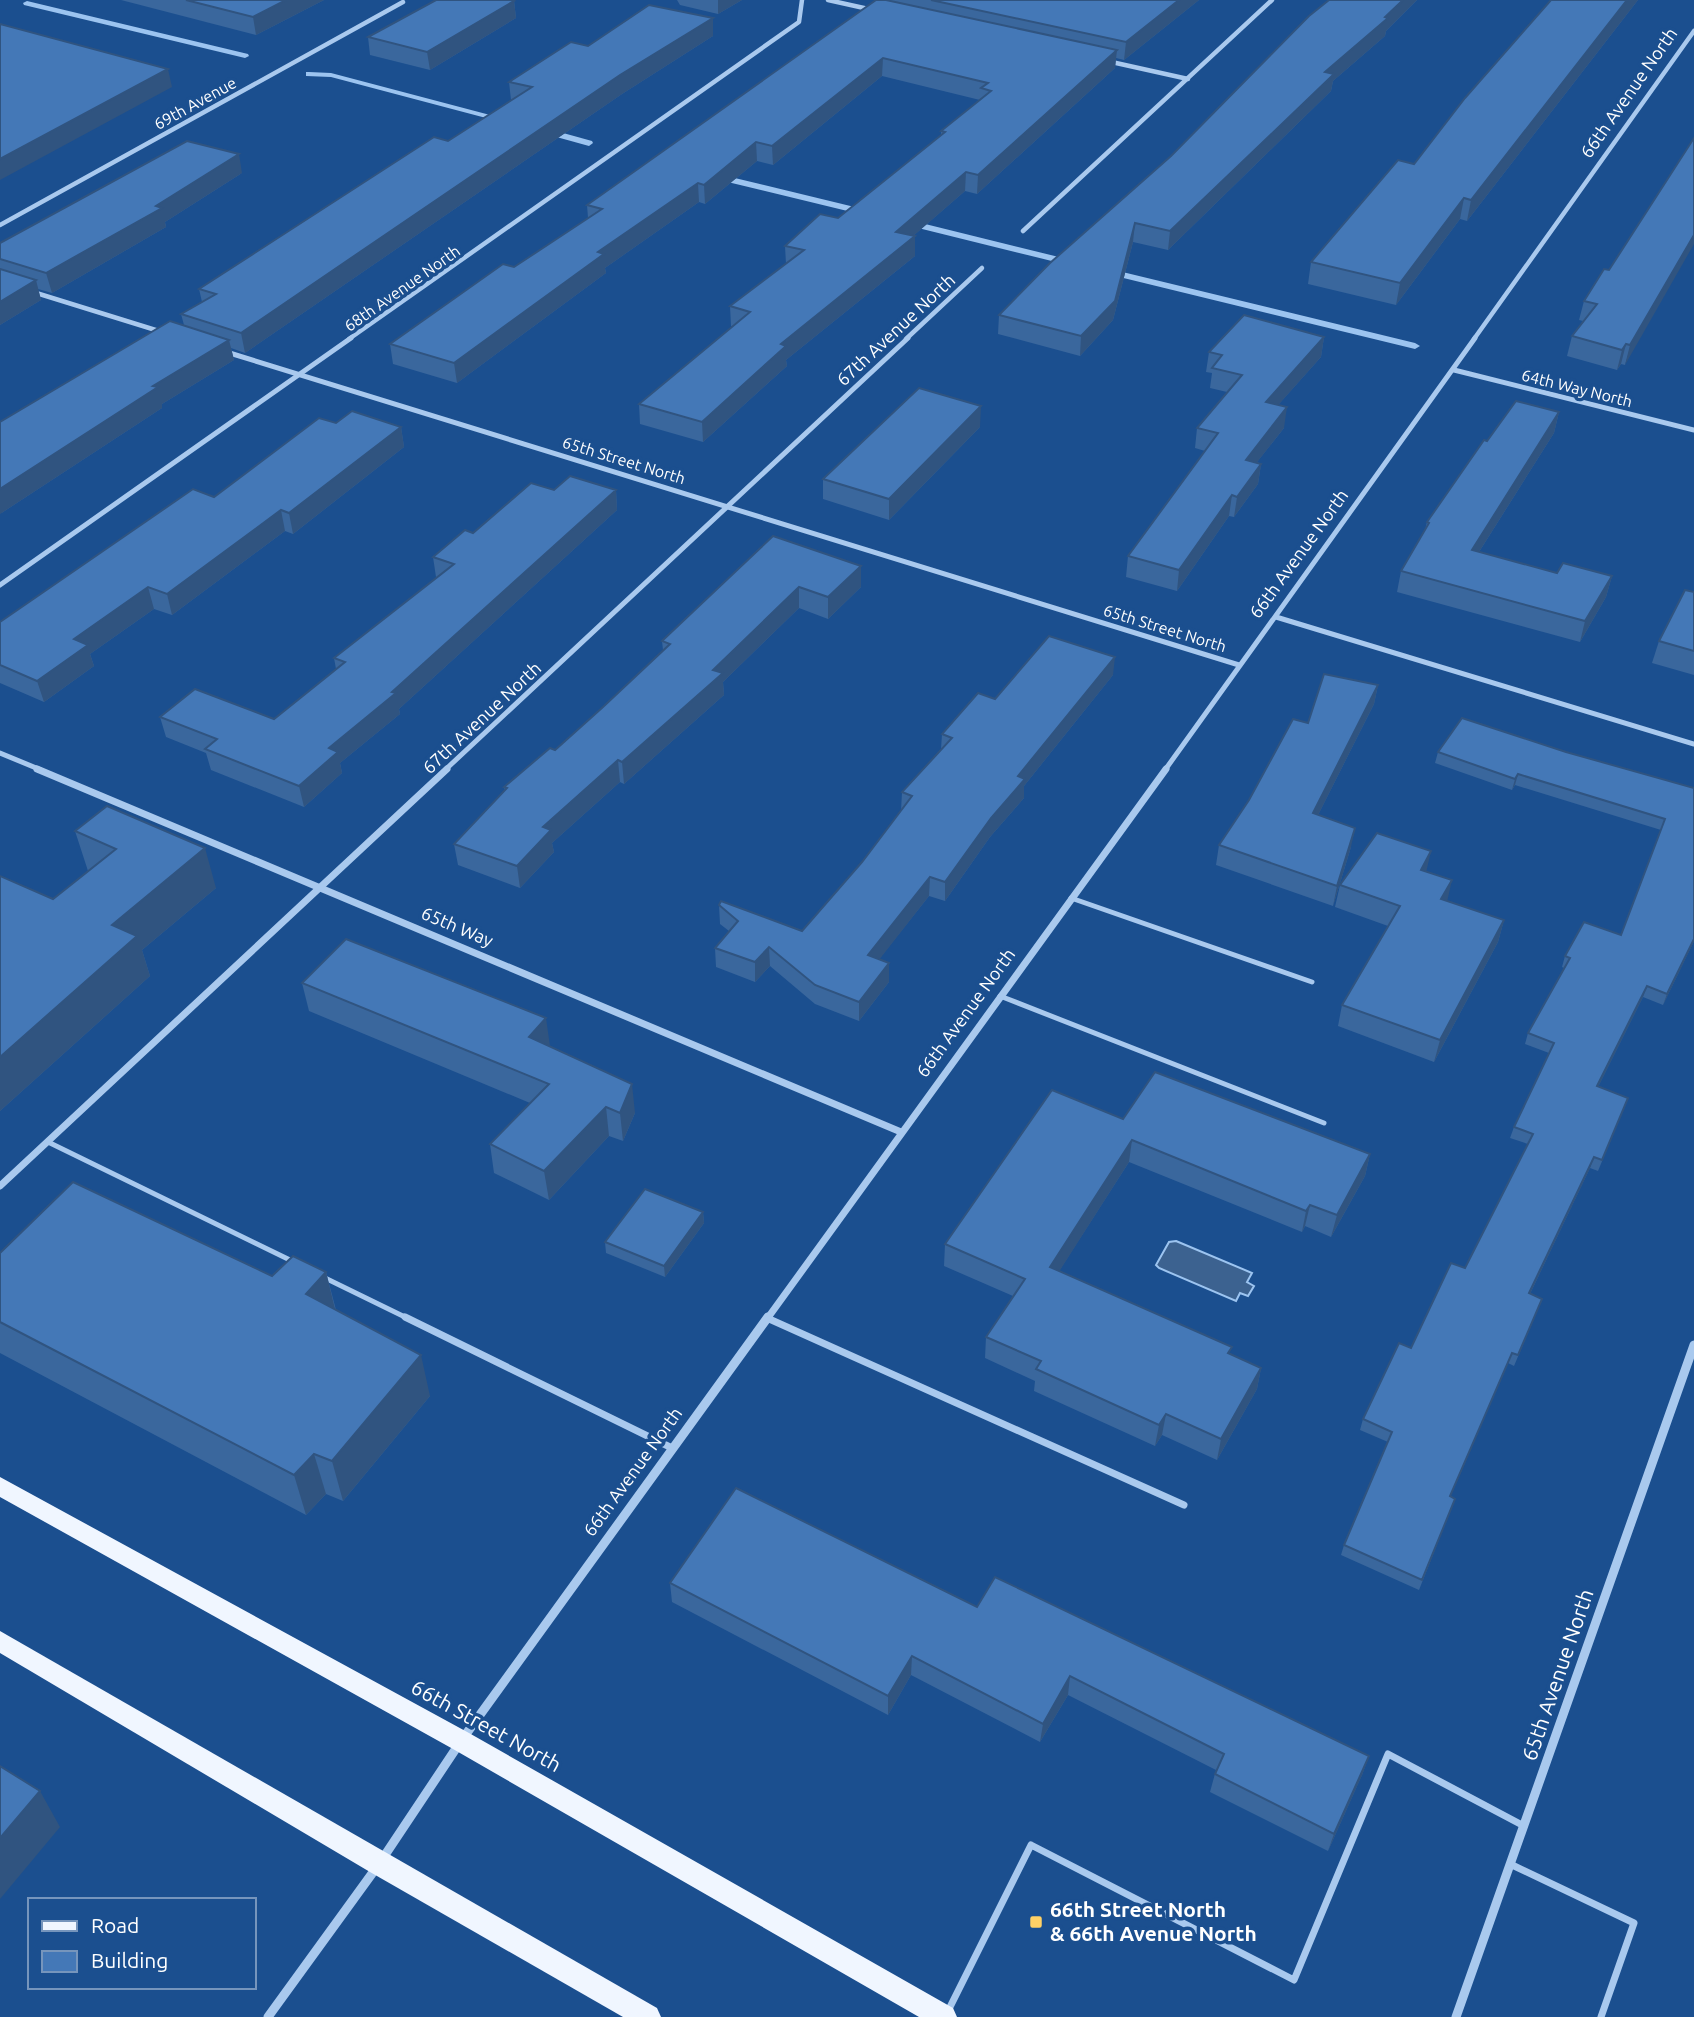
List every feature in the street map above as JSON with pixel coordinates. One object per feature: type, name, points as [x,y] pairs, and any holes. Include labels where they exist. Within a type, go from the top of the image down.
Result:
[{"type":"main road","name":"66th Street North","points":[[0,1486],[461,1741],[945,2017]]},
{"type":"main road","points":[[0,1641],[379,1864],[648,2017]]},
{"type":"street","name":"68th Avenue North","points":[[0,585],[799,22],[802,0]]},
{"type":"street","points":[[828,0],[881,12]]},
{"type":"street","points":[[1023,231],[1272,0]]},
{"type":"street","name":"69th Avenue","points":[[0,225],[403,2]]},
{"type":"street","name":"66th Avenue North","points":[[268,2017],[379,1864],[461,1741],[1276,617],[1694,31]]},
{"type":"street","points":[[1094,58],[1188,79]]},
{"type":"street","name":"67th Avenue North","points":[[0,1186],[982,268]]},
{"type":"street","points":[[26,290],[170,335]]},
{"type":"street","name":"65th Street North","points":[[209,347],[1239,665]]},
{"type":"street","name":"64th Way North","points":[[1454,370],[1694,430]]},
{"type":"street","points":[[1276,617],[1694,744]]},
{"type":"street","name":"65th Way","points":[[0,753],[901,1132]]},
{"type":"street","name":"65th Avenue North","points":[[1456,2017],[1694,1345]]},
{"type":"lane","points":[[1070,898],[1312,982]]},
{"type":"lane","points":[[1000,996],[1324,1123]]},
{"type":"lane","points":[[48,1142],[298,1264]]},
{"type":"lane","points":[[310,1270],[672,1448]]},
{"type":"lane","points":[[767,1318],[1184,1505]]},
{"type":"lane","points":[[945,2017],[1031,1845],[1294,1980],[1388,1754],[1524,1826]]},
{"type":"lane","points":[[1510,1864],[1634,1923],[1601,2017]]},
{"type":"water","points":[[1176,1241],[1252,1273],[1247,1282],[1254,1286],[1248,1296],[1240,1293],[1236,1301],[1159,1268],[1156,1265],[1169,1242]]},
{"type":"building","points":[[186,0],[286,0],[253,17]]},
{"type":"building","points":[[436,0],[514,1],[427,52],[368,37]]},
{"type":"building","points":[[876,0],[1117,50],[978,175],[966,172],[896,232],[915,236],[781,344],[786,346],[702,422],[639,404],[750,312],[730,306],[804,250],[785,246],[820,214],[838,218],[945,132],[941,131],[991,91],[981,88],[988,83],[883,58],[772,146],[756,142],[704,185],[698,183],[598,252],[604,254],[454,363],[390,344],[503,264],[514,267],[602,209],[587,205]]},
{"type":"building","points":[[931,0],[1179,0],[1126,42]]},
{"type":"building","points":[[1329,0],[1403,0],[1385,17],[1388,18],[1325,72],[1334,74],[1170,231],[1135,223],[1115,301],[1081,336],[999,315],[1050,263],[1171,156],[1309,16]]},
{"type":"building","points":[[1551,0],[1627,0],[1471,200],[1464,198],[1400,283],[1311,262],[1398,160],[1414,164],[1465,98]]},
{"type":"building","points":[[649,5],[713,18],[620,75],[241,333],[181,314],[216,294],[199,289],[434,137],[448,141],[532,87],[509,82],[571,42],[588,46]]},
{"type":"building","points":[[0,24],[168,69],[0,159]]},
{"type":"building","points":[[1694,138],[1694,235],[1630,345],[1626,344],[1622,350],[1572,336],[1597,304],[1584,301],[1604,269],[1609,270]]},
{"type":"building","points":[[187,141],[239,154],[156,206],[162,208],[46,273],[0,259],[0,243]]},
{"type":"building","points":[[0,269],[36,280],[0,302]]},
{"type":"building","points":[[1244,315],[1324,337],[1266,402],[1287,407],[1246,460],[1261,464],[1237,497],[1232,495],[1179,570],[1128,556],[1218,433],[1197,428],[1242,375],[1212,368],[1222,355],[1209,352]]},
{"type":"building","points":[[170,321],[229,340],[153,386],[158,387],[0,489],[0,422]]},
{"type":"building","points":[[919,388],[981,406],[889,499],[823,479]]},
{"type":"building","points":[[1516,401],[1559,412],[1472,550],[1557,573],[1563,563],[1612,576],[1585,621],[1401,571],[1429,523],[1427,522],[1484,440],[1487,441]]},
{"type":"building","points":[[352,411],[401,427],[289,513],[281,510],[167,594],[148,587],[74,639],[88,645],[37,681],[0,665],[0,622],[193,489],[214,497],[319,418],[336,423]]},
{"type":"building","points":[[570,476],[616,490],[392,692],[396,693],[329,748],[338,752],[299,786],[205,749],[217,739],[160,717],[195,689],[274,719],[345,662],[334,658],[454,564],[433,557],[465,530],[473,533],[531,483],[554,490]]},
{"type":"building","points":[[773,536],[861,566],[828,597],[799,587],[713,670],[723,673],[622,762],[618,760],[543,827],[551,830],[517,866],[454,844],[507,788],[504,787],[550,748],[555,750],[603,707],[670,644],[662,641]]},
{"type":"building","points":[[1685,590],[1694,592],[1694,651],[1659,641]]},
{"type":"building","points":[[1049,636],[1115,657],[1018,776],[1025,779],[991,818],[945,882],[930,877],[868,955],[889,963],[859,1002],[815,985],[769,947],[755,962],[715,948],[738,921],[719,905],[721,901],[802,931],[862,862],[912,796],[902,792],[952,738],[942,734],[978,693],[995,699]]},
{"type":"building","points":[[1324,674],[1378,685],[1313,813],[1355,828],[1337,886],[1219,845],[1249,800],[1293,719],[1308,723]]},
{"type":"building","points":[[1462,718],[1566,752],[1694,788],[1694,939],[1667,994],[1647,986],[1597,1086],[1628,1098],[1602,1160],[1594,1157],[1529,1293],[1542,1299],[1518,1355],[1512,1353],[1450,1496],[1455,1499],[1422,1580],[1344,1545],[1392,1432],[1363,1419],[1399,1343],[1411,1348],[1451,1263],[1465,1268],[1533,1134],[1514,1127],[1554,1043],[1528,1033],[1570,958],[1565,956],[1584,922],[1621,935],[1665,819],[1518,774],[1515,779],[1438,752]]},
{"type":"building","points":[[107,806],[205,848],[112,925],[137,936],[0,1057],[0,876],[53,899],[116,849],[75,831]]},
{"type":"building","points":[[1377,833],[1431,851],[1421,870],[1452,880],[1441,899],[1504,920],[1440,1040],[1342,1005],[1400,906],[1340,885]]},
{"type":"building","points":[[346,939],[546,1018],[529,1037],[632,1084],[620,1113],[606,1107],[544,1171],[490,1144],[549,1084],[302,983]]},
{"type":"building","points":[[1155,1072],[1370,1154],[1337,1215],[1310,1205],[1306,1211],[1132,1140],[1050,1267],[1232,1347],[1228,1353],[1261,1368],[1221,1439],[1166,1414],[1159,1425],[1036,1369],[1041,1361],[986,1337],[1025,1279],[945,1244],[1052,1090],[1123,1119]]},
{"type":"building","points":[[73,1182],[272,1276],[293,1256],[326,1272],[306,1294],[421,1355],[332,1461],[314,1454],[294,1475],[0,1322],[0,1253]]},
{"type":"building","points":[[645,1189],[703,1212],[664,1266],[605,1242]]},
{"type":"building","points":[[736,1488],[977,1607],[995,1577],[1369,1756],[1334,1834],[1215,1774],[1224,1754],[1070,1676],[1043,1724],[912,1656],[888,1696],[670,1583]]},
{"type":"building","points":[[0,1766],[40,1791],[0,1838]]},
{"type":"waterway","points":[[27,3],[245,56]]},
{"type":"waterway","points":[[309,74],[331,75],[505,120]]},
{"type":"waterway","points":[[545,131],[589,143]]},
{"type":"waterway","points":[[714,176],[868,213]]},
{"type":"waterway","points":[[905,222],[1072,263]]},
{"type":"waterway","points":[[1106,271],[1415,346]]},
{"type":"place","name":"66th Street North & 66th Avenue North","points":[[1036,1922]]}]
